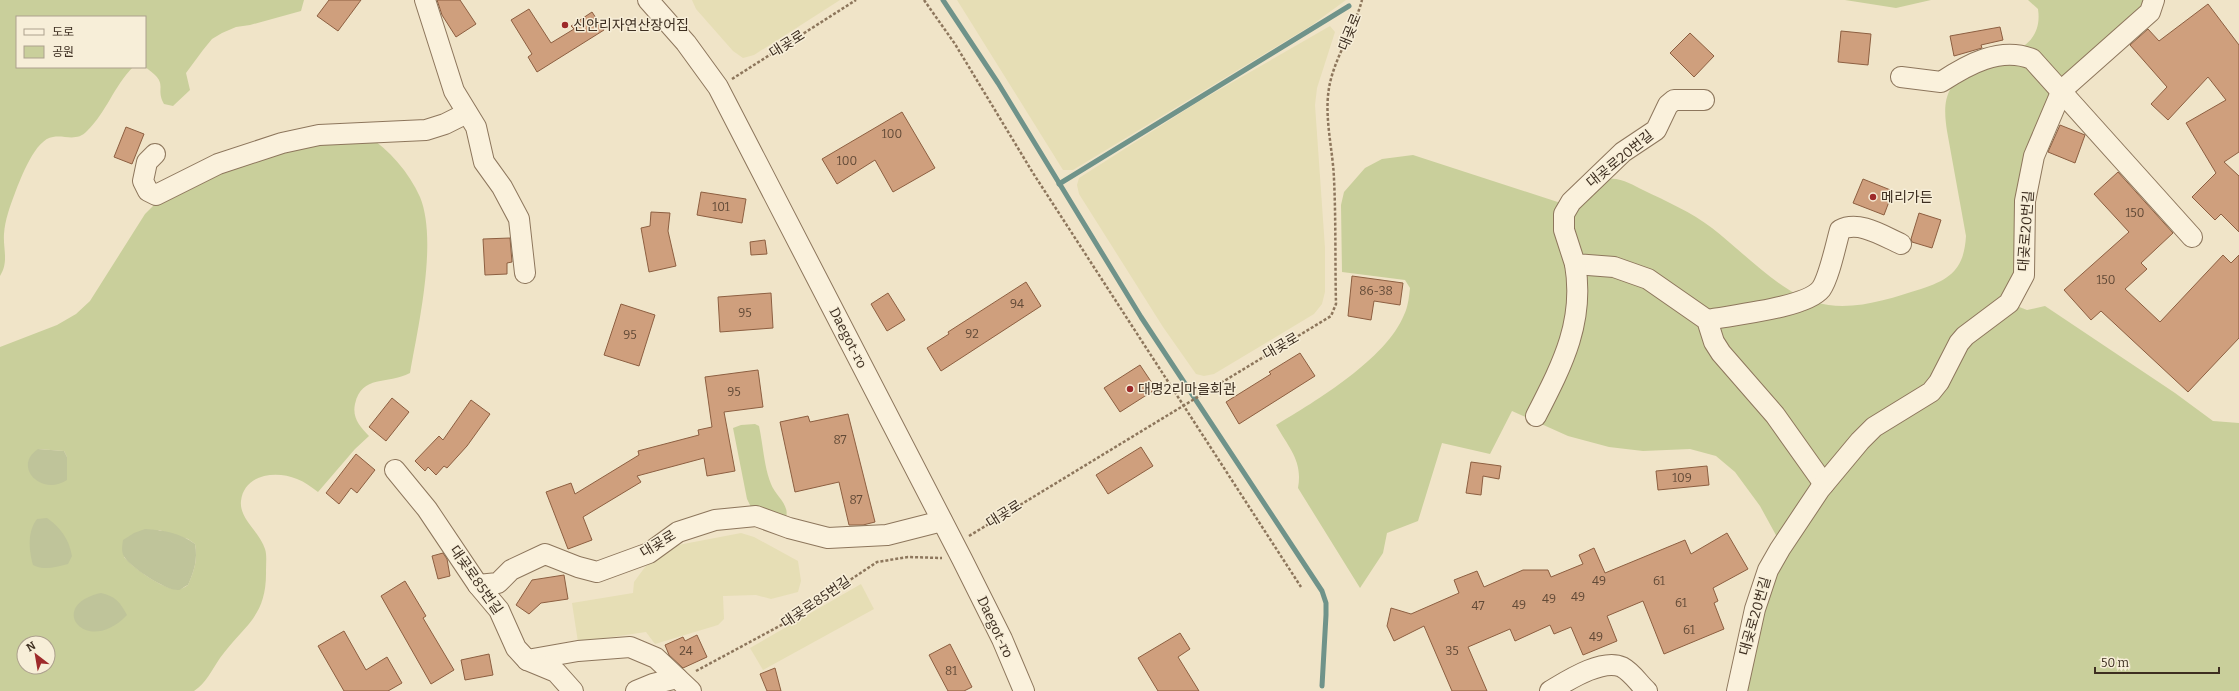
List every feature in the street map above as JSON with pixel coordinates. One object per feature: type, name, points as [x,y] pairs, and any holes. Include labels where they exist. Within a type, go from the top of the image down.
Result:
[{"type":"street","points":[[425,0],[454,90],[476,127],[484,162],[502,187],[519,219],[525,273]]},
{"type":"street","name":"Daegot-ro","points":[[648,0],[686,43],[718,87],[959,552],[1002,639],[1024,691]]},
{"type":"street","name":"대곶로20번길","points":[[1737,691],[1749,630],[1768,570],[1780,549],[1824,484],[1874,427],[1931,392],[1939,382],[1959,343],[1965,336],[2009,303],[2024,275],[2025,201],[2034,156],[2062,90],[2150,12],[2154,0]]},
{"type":"street","points":[[1901,77],[1941,82],[1962,68],[2006,53],[2021,54],[2032,59],[2062,90],[2192,237]]},
{"type":"street","name":"대곶로20번길","points":[[1575,264],[1564,230],[1564,214],[1571,202],[1618,157],[1656,130],[1668,105],[1674,100],[1704,100]]},
{"type":"street","points":[[155,154],[147,162],[143,181],[148,192],[156,195],[218,164],[282,143],[319,135],[426,130],[445,124],[467,113]]},
{"type":"street","points":[[1707,320],[1796,304],[1810,297],[1821,288],[1840,230],[1847,226],[1861,227],[1901,244]]},
{"type":"street","points":[[1536,416],[1557,376],[1572,336],[1578,300],[1575,264],[1614,266],[1648,279],[1707,320],[1714,342],[1721,353],[1775,415],[1824,484]]},
{"type":"street","name":"대곶로85번길","points":[[395,470],[427,509],[478,585],[499,610],[516,648],[527,660]]},
{"type":"street","name":"대곶로","points":[[478,585],[498,583],[511,570],[545,554],[578,567],[597,572],[649,553],[678,532],[716,520],[756,516],[789,528],[828,538],[887,535],[942,521]]},
{"type":"street","points":[[527,660],[578,651],[630,647],[656,658],[684,684]]},
{"type":"street","points":[[527,660],[556,672],[573,691]]},
{"type":"street","points":[[1550,691],[1587,671],[1601,666],[1621,667],[1630,672],[1648,691]]},
{"type":"street","points":[[636,691],[684,684]]},
{"type":"path","name":"대곶로","points":[[718,87],[856,0]]},
{"type":"path","points":[[924,0],[955,44],[1033,173],[1301,587]]},
{"type":"path","name":"대곶로","points":[[959,552],[1204,391],[1327,320],[1334,311],[1334,178],[1328,106],[1329,87],[1357,18],[1362,0]]},
{"type":"path","name":"대곶로85번길","points":[[684,684],[719,660],[787,622],[877,562],[908,557],[959,552]]},
{"type":"shaded area","points":[[692,0],[840,0],[754,55],[743,58],[733,51],[696,9]]},
{"type":"shaded area","points":[[957,0],[1346,0],[1312,25],[1073,170],[1063,170]]},
{"type":"shaded area","points":[[1330,26],[1335,32],[1317,88],[1315,105],[1325,248],[1325,292],[1322,304],[1314,314],[1214,374],[1204,376],[1196,374],[1163,327],[1079,194],[1077,185],[1079,178],[1198,102]]},
{"type":"shaded area","points":[[741,533],[754,537],[798,561],[801,581],[798,592],[771,599],[756,595],[723,596],[724,619],[718,625],[655,644],[646,632],[578,642],[572,603],[633,593],[634,582],[645,567],[673,546]]},
{"type":"shaded area","points":[[861,584],[874,609],[763,670],[750,648]]},
{"type":"green space","points":[[0,0],[304,0],[301,11],[250,25],[236,27],[212,39],[186,73],[190,90],[173,106],[164,104],[160,93],[160,82],[158,78],[146,68],[146,16],[16,16],[16,68],[132,68],[120,82],[100,116],[87,131],[75,137],[53,137],[46,139],[40,144],[21,178],[8,213],[4,234],[5,261],[3,271],[0,276]]},
{"type":"green space","points":[[1845,0],[1931,0],[1896,8]]},
{"type":"green space","points":[[2028,0],[2154,0],[2062,90],[2034,156],[2024,275],[2009,303],[2027,310],[2045,306],[2175,393],[2213,421],[2239,423],[2239,691],[1746,691],[1777,537],[1760,506],[1735,472],[1716,456],[1690,449],[1643,451],[1609,447],[1568,436],[1512,411],[1490,454],[1442,443],[1418,521],[1387,533],[1383,553],[1360,588],[1298,488],[1299,478],[1297,462],[1276,425],[1348,378],[1366,363],[1395,331],[1405,312],[1410,288],[1405,280],[1342,272],[1341,205],[1344,192],[1365,168],[1382,159],[1413,155],[1573,207],[1602,182],[1610,179],[1620,180],[1630,183],[1704,222],[1775,280],[1802,297],[1828,305],[1841,306],[1869,303],[1896,297],[1941,281],[1954,271],[1959,264],[1965,247],[1966,236],[1947,131],[1945,115],[1948,93],[1961,77],[1974,69],[2019,49],[2031,40],[2037,27],[2038,9]]},
{"type":"green space","points":[[367,135],[391,155],[404,170],[420,197],[425,215],[427,260],[425,284],[410,373],[401,377],[369,384],[363,388],[358,395],[354,409],[360,426],[369,436],[355,449],[318,492],[300,480],[289,476],[271,475],[262,476],[254,480],[243,492],[241,508],[243,514],[259,537],[266,551],[263,599],[253,619],[229,646],[198,688],[194,691],[0,691],[0,347],[57,325],[76,314],[90,301],[145,214],[163,196],[291,143]],"holes":[[[38,449],[64,451],[67,457],[67,480]],[[159,530],[188,539],[195,544],[195,565],[188,585],[184,588],[173,589],[158,583],[134,567],[124,557]]]},
{"type":"green space","points":[[755,424],[759,426],[765,463],[769,477],[773,488],[786,508],[786,517],[753,511],[747,499],[733,428],[741,425]]},
{"type":"green space","points":[[38,449],[64,451],[67,457],[67,480],[57,484],[48,485],[33,477],[29,471],[28,463],[31,456]]},
{"type":"green space","points":[[47,518],[64,534],[69,544],[72,556],[68,564],[46,568],[33,565],[30,535],[37,519]]},
{"type":"green space","points":[[145,529],[172,533],[184,537],[195,544],[195,565],[188,585],[179,590],[174,590],[167,587],[142,573],[125,558],[122,552],[123,540],[134,533]]},
{"type":"green space","points":[[101,593],[117,600],[127,615],[112,627],[98,631],[86,630],[78,625],[74,617],[76,608],[84,599]]},
{"type":"building","points":[[329,0],[361,0],[338,31],[317,16]]},
{"type":"building","points":[[437,0],[460,0],[476,24],[456,37],[442,15]]},
{"type":"building","points":[[2208,4],[2239,45],[2239,152],[2224,162],[2239,176],[2239,232],[2221,214],[2215,220],[2192,197],[2216,173],[2186,123],[2226,100],[2208,77],[2168,120],[2151,104],[2167,87],[2130,45],[2148,29],[2159,41]]},
{"type":"building","points":[[529,9],[551,43],[574,29],[571,26],[592,12],[604,30],[537,72],[528,57],[532,54],[511,20]]},
{"type":"building","points":[[2000,27],[2003,40],[1981,45],[1982,48],[1954,56],[1950,36]]},
{"type":"building","points":[[1841,31],[1871,34],[1868,65],[1838,62]]},
{"type":"building","points":[[1690,33],[1714,56],[1694,77],[1670,53]]},
{"type":"building","points":[[902,112],[935,168],[893,192],[875,160],[837,184],[822,159]]},
{"type":"building","points":[[2060,125],[2085,135],[2075,163],[2048,152]]},
{"type":"building","points":[[126,127],[144,134],[132,164],[114,157]]},
{"type":"building","points":[[2118,172],[2173,233],[2141,263],[2147,269],[2125,289],[2160,322],[2223,255],[2231,263],[2239,255],[2239,338],[2188,392],[2101,311],[2091,320],[2064,290],[2129,232],[2094,194]]},
{"type":"building","name":"메리가든","points":[[1863,179],[1893,191],[1884,215],[1853,203]]},
{"type":"building","points":[[701,192],[746,199],[742,223],[697,215]]},
{"type":"building","points":[[651,212],[670,213],[668,231],[676,266],[649,272],[641,228],[650,226]]},
{"type":"building","points":[[1919,213],[1941,220],[1932,248],[1912,242],[1911,239]]},
{"type":"building","points":[[510,238],[512,262],[507,263],[507,274],[485,275],[483,239]]},
{"type":"building","points":[[765,240],[767,254],[751,255],[750,242]]},
{"type":"building","points":[[1352,276],[1403,283],[1400,305],[1374,301],[1371,320],[1348,316]]},
{"type":"building","points":[[1026,282],[1041,306],[941,371],[927,348],[949,334],[948,332]]},
{"type":"building","points":[[771,293],[773,328],[720,332],[718,297]]},
{"type":"building","points":[[888,293],[905,320],[887,331],[871,304]]},
{"type":"building","points":[[621,304],[655,315],[639,366],[604,355]]},
{"type":"building","points":[[1300,353],[1315,376],[1239,424],[1226,402],[1271,374],[1269,372]]},
{"type":"building","name":"대명2리마을회관","points":[[1140,365],[1156,389],[1120,412],[1104,388]]},
{"type":"building","points":[[758,370],[763,407],[724,412],[735,471],[707,476],[704,458],[637,476],[641,482],[583,517],[592,540],[568,549],[546,492],[571,483],[575,494],[639,455],[638,451],[699,435],[698,430],[712,427],[705,377]]},
{"type":"building","points":[[392,398],[409,412],[386,441],[369,427]]},
{"type":"building","points":[[471,400],[490,414],[467,446],[447,468],[444,466],[436,475],[428,467],[425,471],[415,461],[439,436],[443,440]]},
{"type":"building","points":[[848,414],[875,522],[863,525],[849,525],[839,482],[795,492],[780,422],[808,416],[810,422]]},
{"type":"building","points":[[1141,447],[1153,466],[1108,494],[1096,475]]},
{"type":"building","points":[[356,454],[375,470],[357,493],[351,488],[339,504],[326,493]]},
{"type":"building","points":[[1471,462],[1501,466],[1499,479],[1483,476],[1481,495],[1466,493]]},
{"type":"building","points":[[1707,466],[1709,485],[1658,490],[1656,471]]},
{"type":"building","points":[[1727,533],[1748,569],[1713,588],[1718,601],[1714,603],[1724,629],[1664,654],[1643,601],[1607,616],[1617,641],[1583,655],[1571,627],[1554,634],[1550,625],[1515,641],[1510,629],[1468,647],[1487,691],[1452,691],[1424,626],[1394,641],[1387,626],[1391,608],[1411,614],[1459,593],[1454,580],[1477,571],[1484,587],[1523,570],[1548,570],[1551,577],[1583,564],[1579,555],[1594,548],[1605,573],[1685,540],[1691,554]]},
{"type":"building","points":[[443,553],[447,559],[450,576],[438,579],[432,556]]},
{"type":"building","points":[[564,575],[568,599],[541,603],[529,614],[516,605],[532,580]]},
{"type":"building","points":[[405,581],[426,616],[423,618],[454,670],[431,684],[381,596]]},
{"type":"building","points":[[344,631],[366,670],[387,657],[402,683],[388,691],[344,691],[318,646]]},
{"type":"building","points":[[1180,633],[1190,649],[1178,657],[1199,691],[1158,691],[1138,658]]},
{"type":"building","points":[[697,635],[707,657],[683,668],[669,655],[665,645],[683,637],[685,641]]},
{"type":"building","points":[[950,644],[972,687],[964,691],[948,691],[929,655]]},
{"type":"building","points":[[489,654],[493,675],[465,680],[461,660]]},
{"type":"building","points":[[775,668],[781,691],[767,691],[760,674]]},
{"type":"waterway","points":[[943,0],[998,83],[1141,317],[1322,591],[1326,603],[1322,686]]},
{"type":"waterway","points":[[1059,184],[1349,6]]},
{"type":"place","name":"신안리자연산장어집","points":[[565,25]]},
{"type":"place","name":"메리가든","points":[[1873,197]]},
{"type":"place","name":"대명2리마을회관","points":[[1130,389]]}]
